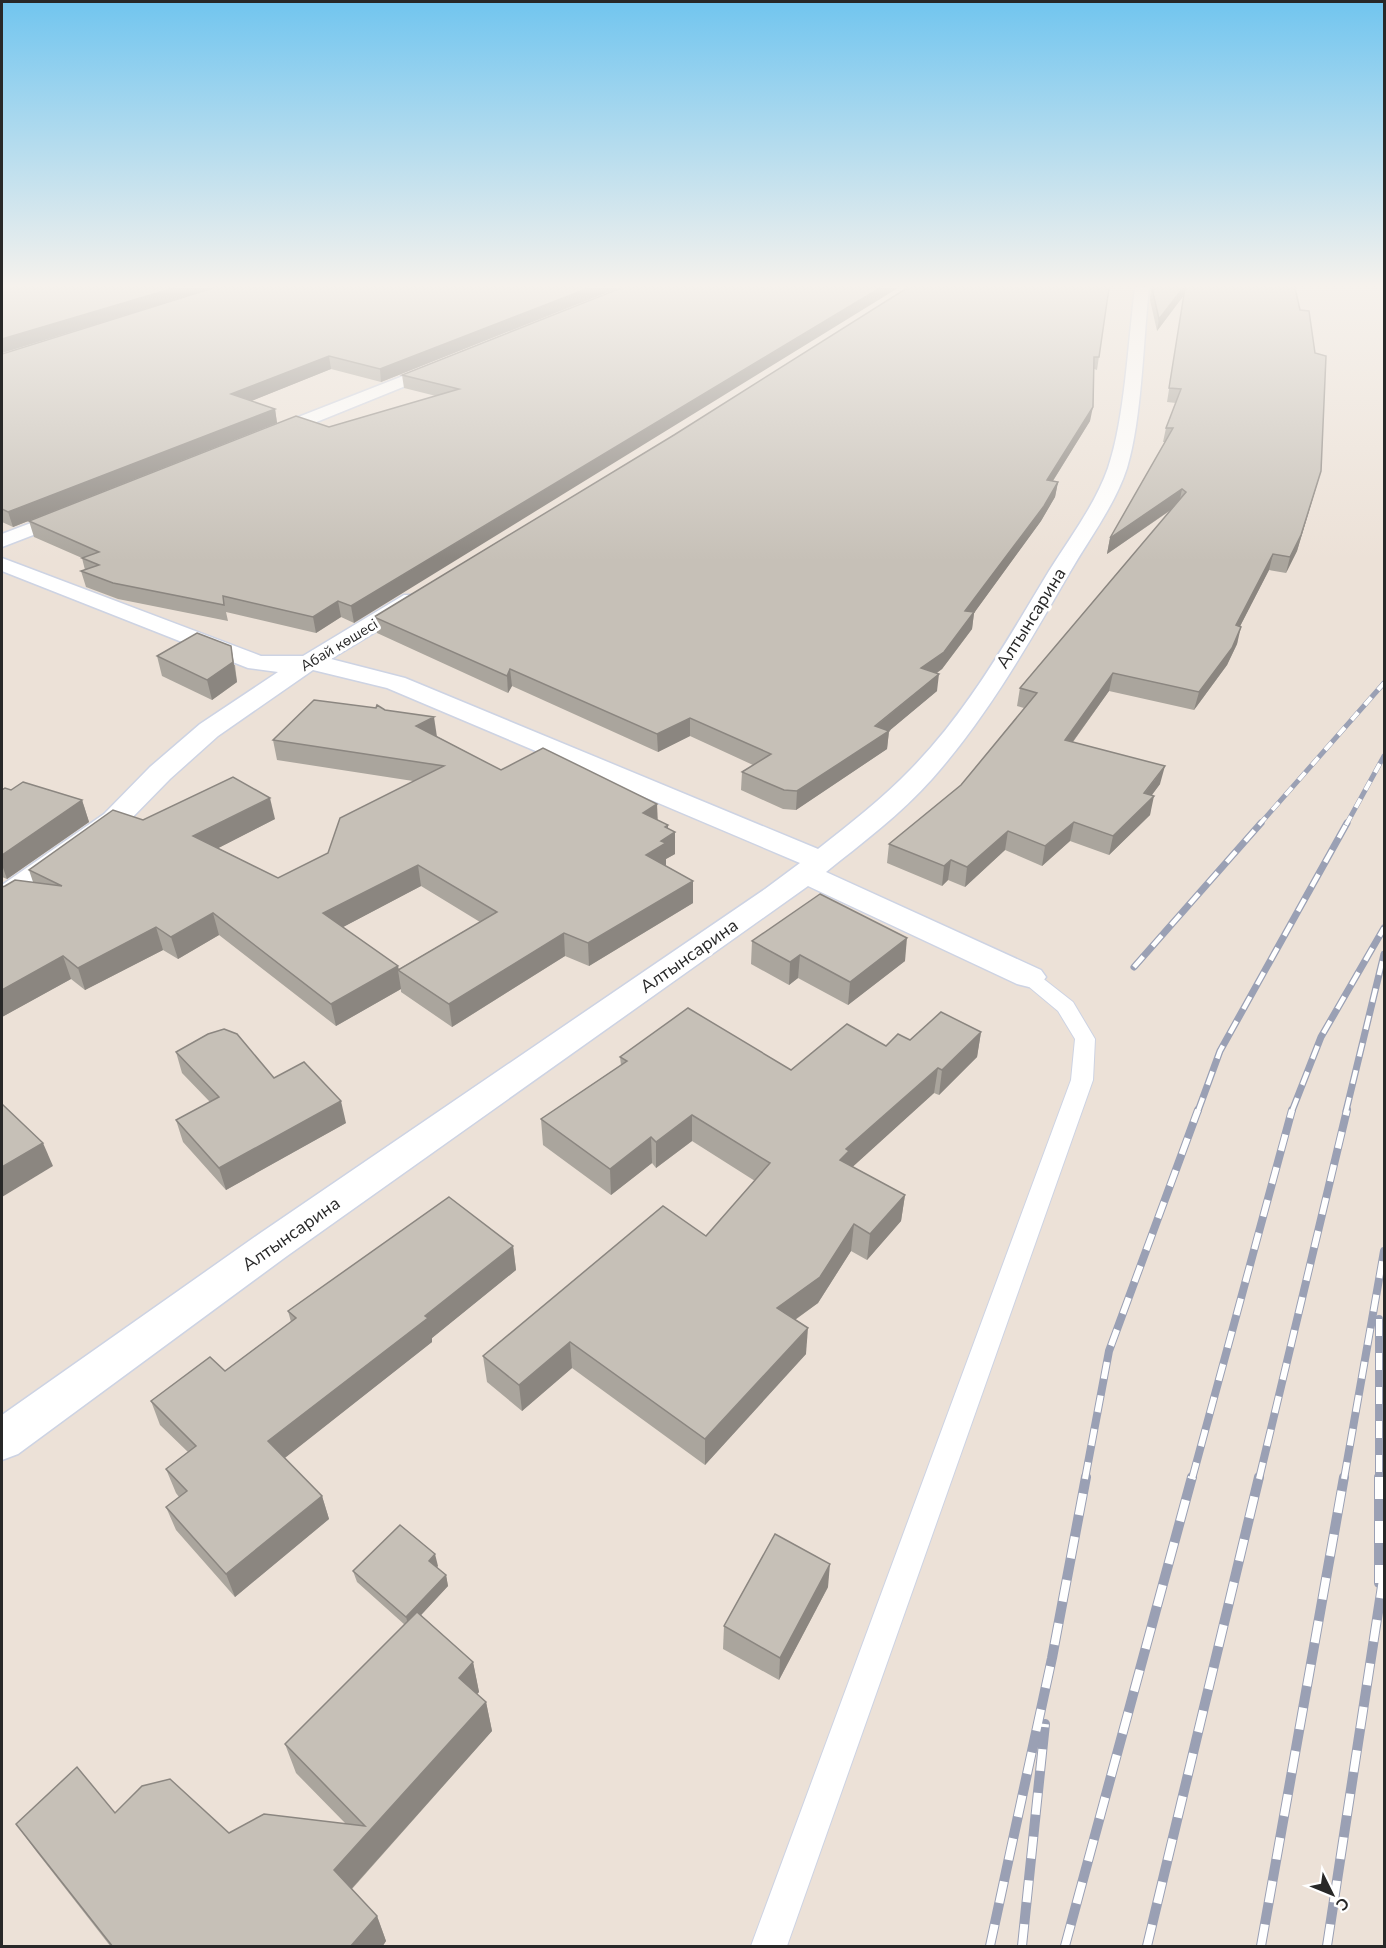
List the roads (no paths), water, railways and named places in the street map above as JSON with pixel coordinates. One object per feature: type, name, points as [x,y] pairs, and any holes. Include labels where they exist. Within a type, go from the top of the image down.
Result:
[{"type":"street","points":[[246,444],[410,379]]},
{"type":"street","name":"Алтынсарина","points":[[2,1440],[283,1239],[776,896],[921,775],[958,730],[1017,643],[1096,511],[1117,469],[1126,427],[1132,379]]},
{"type":"street","points":[[2,541],[90,506]]},
{"type":"street","points":[[2,564],[257,663],[285,665],[309,662],[351,670],[396,683],[812,867],[1029,976]]},
{"type":"street","name":"Абай көшесі","points":[[2,899],[114,820],[160,772],[209,730],[309,662],[432,588]]},
{"type":"lane","points":[[769,1947],[1082,1080],[1085,1039],[1066,1007],[1029,976]]},
{"type":"railway","points":[[1259,825],[1384,683]]},
{"type":"railway","points":[[1346,825],[1384,756]]},
{"type":"railway","points":[[1134,967],[1261,823]]},
{"type":"railway","points":[[1198,1111],[1220,1051],[1347,823]]},
{"type":"railway","points":[[1292,1111],[1321,1037],[1384,928]]},
{"type":"railway","points":[[1346,1111],[1384,954]]},
{"type":"railway","points":[[1085,1479],[1109,1351],[1198,1110]]},
{"type":"railway","points":[[1192,1479],[1292,1110]]},
{"type":"railway","points":[[1259,1479],[1347,1110]]},
{"type":"railway","points":[[1344,1479],[1384,1251]]},
{"type":"railway","points":[[1379,1319],[1379,1583]]},
{"type":"railway","points":[[990,1946],[1052,1658],[1086,1477]]},
{"type":"railway","points":[[1065,1946],[1192,1477]]},
{"type":"railway","points":[[1147,1946],[1259,1477]]},
{"type":"railway","points":[[1261,1946],[1344,1477]]},
{"type":"railway","points":[[1327,1946],[1384,1573]]},
{"type":"railway","points":[[1022,1946],[1045,1724]]}]
